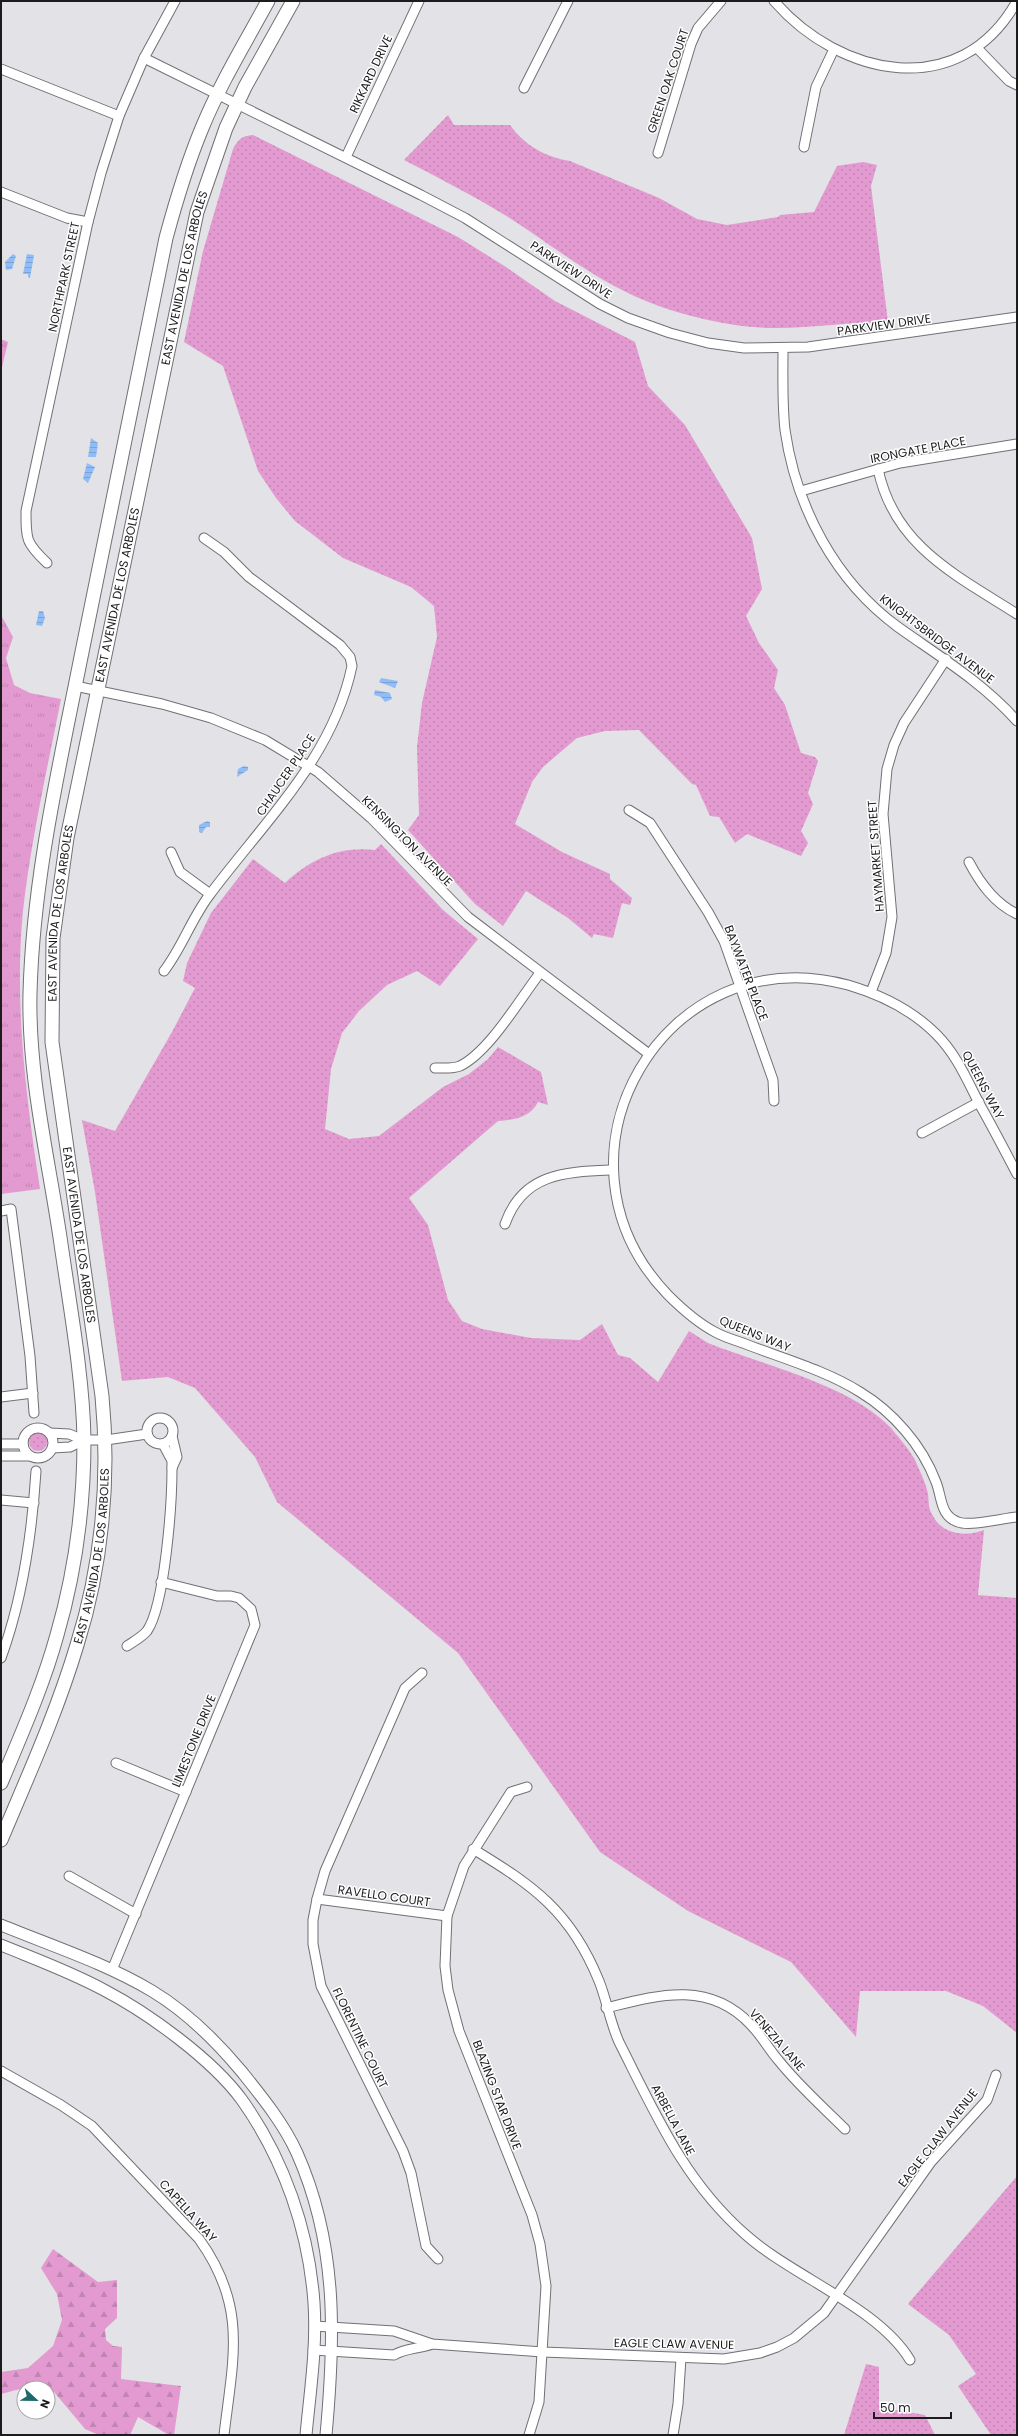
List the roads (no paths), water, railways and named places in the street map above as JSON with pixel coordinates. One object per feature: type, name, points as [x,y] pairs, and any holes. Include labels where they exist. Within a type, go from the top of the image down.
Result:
[{"type":"main road","name":"EAST AVENIDA DE LOS ARBOLES","points":[[1,1783],[34,1703],[57,1636],[77,1539],[84,1440],[81,1394],[62,1249],[35,1086],[31,1040],[30,992],[35,927],[46,831],[166,238],[183,179],[216,95],[268,1]]},
{"type":"main road","name":"EAST AVENIDA DE LOS ARBOLES","points":[[1,1840],[55,1711],[78,1645],[99,1544],[106,1440],[98,1360],[52,1042],[51,996],[53,938],[61,874],[97,690],[190,241],[206,179],[236,105],[293,1]]},
{"type":"street","name":"NORTHPARK STREET","points":[[48,563],[31,548],[28,541],[26,510],[88,222],[119,116],[144,58],[175,1]]},
{"type":"street","name":"RIKKARD DRIVE","points":[[346,157],[419,1]]},
{"type":"street","points":[[524,88],[568,1]]},
{"type":"street","name":"GREEN OAK COURT","points":[[658,153],[691,44],[698,28],[721,1]]},
{"type":"street","points":[[774,1],[792,21],[834,49],[870,63],[889,67],[919,68],[946,62],[977,48],[993,36],[1017,1]]},
{"type":"street","points":[[977,48],[1009,81],[1017,85]]},
{"type":"street","points":[[804,147],[816,87],[834,49]]},
{"type":"street","name":"PARKVIEW DRIVE","points":[[144,58],[236,105],[346,157],[465,218],[578,292],[628,318],[670,333],[708,343],[744,348],[783,348],[837,344],[1017,317]]},
{"type":"street","points":[[1,69],[119,116]]},
{"type":"street","points":[[1,192],[68,218],[88,222]]},
{"type":"street","name":"KNIGHTSBRIDGE AVENUE","points":[[783,348],[785,430],[791,461],[801,491],[824,546],[856,588],[898,627],[946,659],[990,693],[1017,721]]},
{"type":"street","name":"IRONGATE PLACE","points":[[801,491],[927,457],[1017,444]]},
{"type":"street","points":[[878,469],[881,484],[892,510],[915,543],[958,576],[1017,614]]},
{"type":"street","name":"CHAUCER PLACE","points":[[164,971],[176,955],[210,894],[269,822],[309,766],[330,730],[352,666],[350,657],[340,645],[255,582],[224,552],[204,538]]},
{"type":"street","name":"HAYMARKET STREET","points":[[871,992],[886,953],[892,917],[883,814],[887,769],[894,745],[904,723],[946,659]]},
{"type":"street","name":"KENSINGTON AVENUE","points":[[75,686],[162,704],[212,718],[265,740],[309,766],[371,818],[468,917],[649,1054]]},
{"type":"street","name":"BAYWATER PLACE","points":[[629,810],[650,823],[708,912],[724,941],[773,1080],[774,1101]]},
{"type":"street","points":[[171,852],[180,872],[210,894]]},
{"type":"street","points":[[969,862],[978,880],[995,899],[1017,914]]},
{"type":"street","points":[[435,1068],[458,1067],[473,1059],[486,1045],[540,973]]},
{"type":"street","name":"QUEENS WAY","points":[[1017,1174],[959,1063],[934,1033],[918,1017],[886,997],[836,982],[804,978],[773,980],[740,988],[712,1000],[688,1014],[666,1033],[649,1054],[632,1080],[620,1110],[614,1140],[612,1170],[616,1206],[637,1254],[668,1295],[690,1314],[715,1332],[839,1380],[877,1404],[901,1425],[920,1450],[936,1482],[943,1510],[953,1520],[971,1524],[1017,1517]]},
{"type":"street","points":[[922,1133],[979,1102]]},
{"type":"street","points":[[505,1224],[509,1212],[521,1194],[537,1183],[571,1172],[612,1170]]},
{"type":"street","points":[[1,1211],[11,1209],[34,1413]]},
{"type":"street","points":[[1,1398],[32,1393]]},
{"type":"street","points":[[126,1646],[146,1633],[152,1621],[161,1582],[169,1529],[172,1461],[163,1444],[152,1441],[148,1434],[148,1426],[159,1418],[170,1423],[177,1457],[172,1468]]},
{"type":"street","points":[[30,1456],[25,1451],[23,1444],[25,1434],[32,1428],[42,1428],[50,1433],[69,1434],[84,1440],[106,1440],[148,1434]]},
{"type":"street","points":[[50,1433],[53,1440],[52,1448]]},
{"type":"street","points":[[163,1444],[172,1436]]},
{"type":"street","points":[[1,1456],[41,1457],[52,1448],[70,1447],[84,1440]]},
{"type":"street","points":[[1,1444],[23,1444]]},
{"type":"street","points":[[1,1658],[21,1588],[34,1503],[36,1470]]},
{"type":"street","points":[[1,1500],[34,1503]]},
{"type":"street","name":"LIMESTONE DRIVE","points":[[112,1970],[245,1647],[253,1633],[254,1617],[251,1609],[239,1598],[231,1596],[217,1596],[161,1582]]},
{"type":"street","name":"FLORENTINE COURT","points":[[422,1673],[405,1688],[325,1871],[317,1899],[313,1944],[321,1986],[403,2151],[414,2188],[426,2246],[438,2259]]},
{"type":"street","points":[[116,1763],[186,1792]]},
{"type":"street","name":"BLAZING STAR DRIVE","points":[[527,1787],[511,1792],[473,1849],[457,1883],[447,1916],[445,1966],[453,2012],[532,2215],[540,2244],[546,2286],[543,2352],[539,2402],[529,2435]]},
{"type":"street","name":"ARBELLA LANE","points":[[473,1849],[536,1890],[568,1923],[590,1960],[618,2042],[673,2148],[705,2194],[747,2236],[837,2296],[894,2338],[910,2360]]},
{"type":"street","points":[[69,1876],[136,1914]]},
{"type":"street","name":"RAVELLO COURT","points":[[317,1899],[447,1916]]},
{"type":"street","points":[[1,1925],[112,1970],[152,1991],[189,2018],[226,2052],[263,2098],[297,2152],[315,2202],[329,2267],[333,2327],[326,2435]]},
{"type":"street","points":[[1,1945],[91,1983],[130,2005],[181,2041],[222,2078],[241,2099],[273,2154],[291,2194],[302,2230],[310,2267],[314,2350],[306,2435]]},
{"type":"street","name":"VENEZIA LANE","points":[[606,2008],[659,1995],[676,1994],[706,1998],[723,2004],[750,2024],[793,2077],[845,2129]]},
{"type":"street","name":"CAPELLA WAY","points":[[1,2071],[61,2105],[92,2126],[199,2239],[212,2257],[222,2277],[234,2320],[234,2344],[224,2435]]},
{"type":"street","name":"EAGLE CLAW AVENUE","points":[[314,2326],[394,2331],[404,2336],[420,2339],[432,2344],[543,2352],[681,2358],[742,2358],[777,2347],[810,2326],[837,2296],[931,2162],[987,2100],[996,2075]]},
{"type":"street","points":[[403,2350],[404,2336]]},
{"type":"street","name":"EAGLE CLAW AVENUE","points":[[314,2350],[394,2354],[403,2350],[419,2349],[432,2344]]},
{"type":"street","points":[[673,2435],[678,2404],[681,2358]]},
{"type":"water","points":[[13,254],[16,256],[12,269],[6,270],[5,262]]},
{"type":"water","points":[[27,254],[34,255],[30,278],[28,277],[28,274],[23,274]]},
{"type":"water","points":[[91,438],[98,443],[96,457],[88,457]]},
{"type":"water","points":[[87,463],[95,467],[88,483],[83,479]]},
{"type":"water","points":[[39,611],[43,611],[45,618],[42,626],[36,625]]},
{"type":"water","points":[[381,678],[398,681],[395,688],[379,682]]},
{"type":"water","points":[[375,690],[390,693],[392,699],[385,702],[381,697],[374,695]]},
{"type":"water","points":[[244,766],[248,767],[248,770],[237,777],[238,769]]},
{"type":"water","points":[[207,821],[210,822],[210,827],[206,827],[202,833],[199,832],[199,825]]}]
